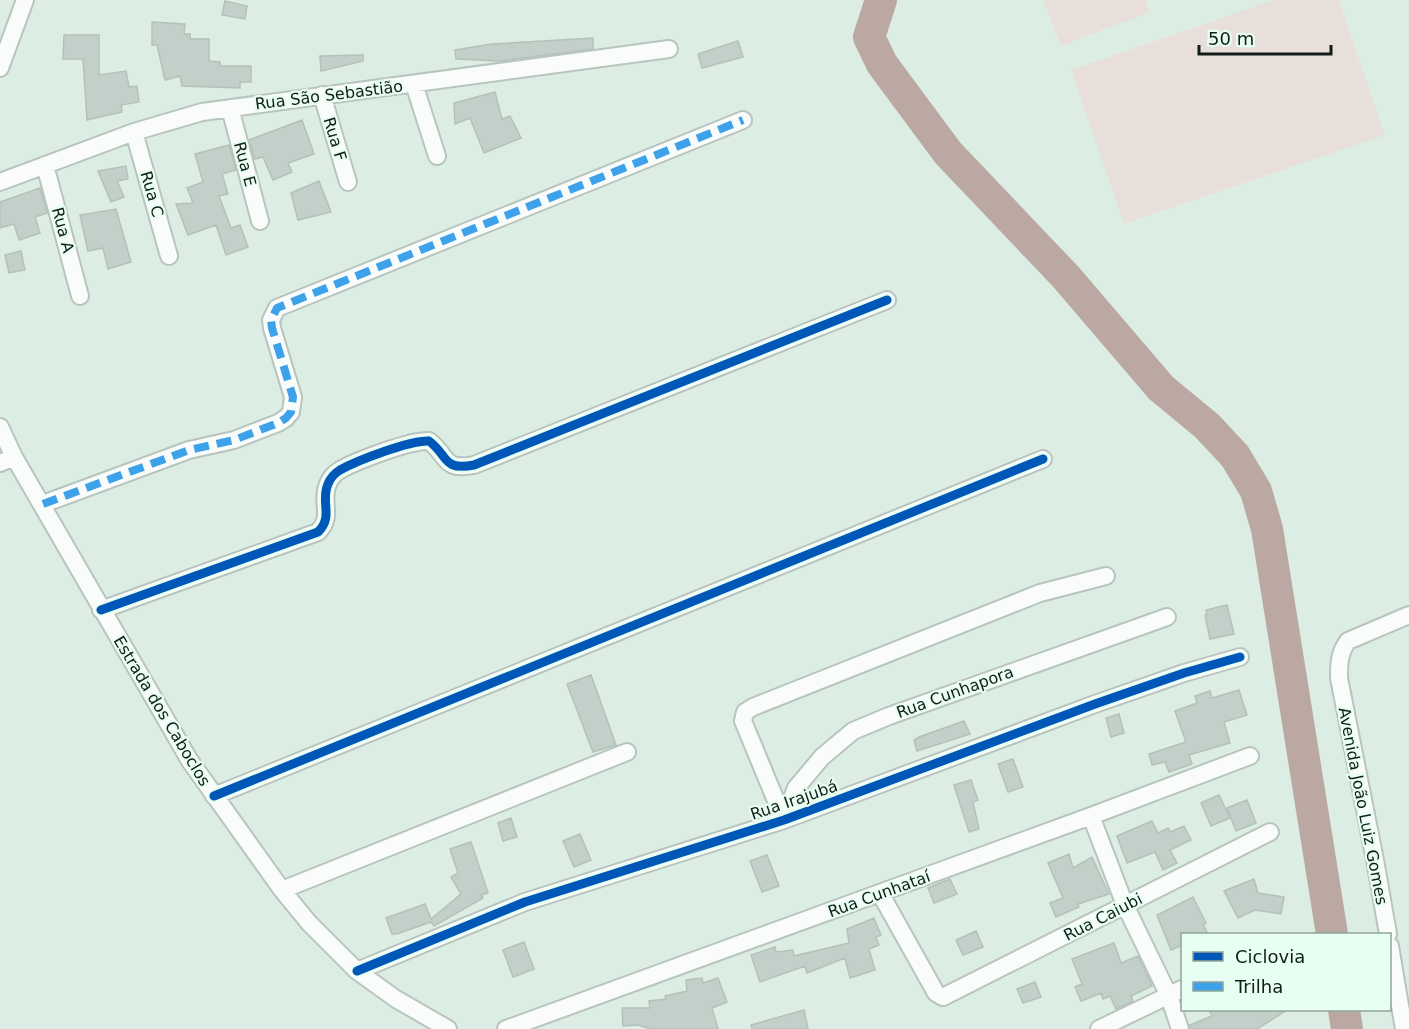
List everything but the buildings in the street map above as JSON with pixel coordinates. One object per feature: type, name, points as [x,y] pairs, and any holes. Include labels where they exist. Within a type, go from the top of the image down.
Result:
[{"type":"street","points":[[0,68],[25,0]]},
{"type":"street","name":"Rua São Sebastião","points":[[0,182],[134,132],[202,112],[669,49]]},
{"type":"street","points":[[414,84],[437,156]]},
{"type":"street","name":"Rua F","points":[[322,95],[348,182]]},
{"type":"street","name":"Rua E","points":[[230,108],[260,221]]},
{"type":"street","points":[[43,504],[189,450],[234,440],[286,418],[293,405],[293,397],[272,328],[271,320],[277,308],[743,120]]},
{"type":"street","name":"Rua C","points":[[134,132],[169,256]]},
{"type":"street","name":"Rua A","points":[[45,165],[80,296]]},
{"type":"street","points":[[101,610],[318,532],[324,526],[327,518],[328,482],[340,470],[357,463],[422,440],[429,441],[435,446],[453,466],[474,465],[887,300]]},
{"type":"street","name":"Estrada dos Caboclos","points":[[0,427],[7,460],[43,504],[101,610],[190,761],[282,890],[309,923],[357,972],[396,999],[448,1029]]},
{"type":"street","points":[[214,796],[1043,459]]},
{"type":"street","points":[[784,820],[743,721],[745,712],[753,706],[1040,593],[1106,576]]},
{"type":"street","name":"Avenida João Luiz Gomes","points":[[1388,933],[1339,678],[1339,660],[1342,648],[1348,641],[1409,615]]},
{"type":"street","name":"Rua Cunhapora","points":[[784,820],[796,788],[822,757],[854,731],[1167,617]]},
{"type":"street","name":"Rua Irajubá","points":[[357,972],[525,902],[784,820],[1095,704],[1184,673],[1240,657]]},
{"type":"street","points":[[282,890],[627,752]]},
{"type":"street","name":"Rua Cunhataí","points":[[506,1029],[1250,756]]},
{"type":"street","points":[[1091,816],[1125,906],[1176,992],[1180,1029]]},
{"type":"street","name":"Rua Caiubi","points":[[880,893],[936,993],[943,997],[1270,832]]},
{"type":"street","points":[[1391,957],[1404,1029]]},
{"type":"street","points":[[1099,1029],[1176,992]]},
{"type":"shaded area","points":[[1043,0],[1145,0],[1150,12],[1061,46]]},
{"type":"shaded area","points":[[1274,0],[1339,0],[1385,135],[1124,224],[1071,70]]},
{"type":"waterway","points":[[881,0],[869,37],[882,64],[948,153],[1066,277],[1161,388],[1207,426],[1235,456],[1256,491],[1267,529],[1332,933]]},
{"type":"waterway","points":[[1344,1011],[1347,1029]]},
{"type":"marked path","points":[[43,504],[189,450],[234,440],[286,418],[291,412],[293,397],[272,328],[271,320],[277,308],[743,120]]},
{"type":"cycle path","points":[[101,610],[318,532],[325,520],[325,497],[331,478],[340,470],[370,457],[397,447],[429,441],[451,464],[474,465],[887,300]]},
{"type":"cycle path","points":[[214,796],[1043,459]]},
{"type":"cycle path","points":[[357,971],[525,902],[784,820],[1095,704],[1184,673],[1240,657]]}]
